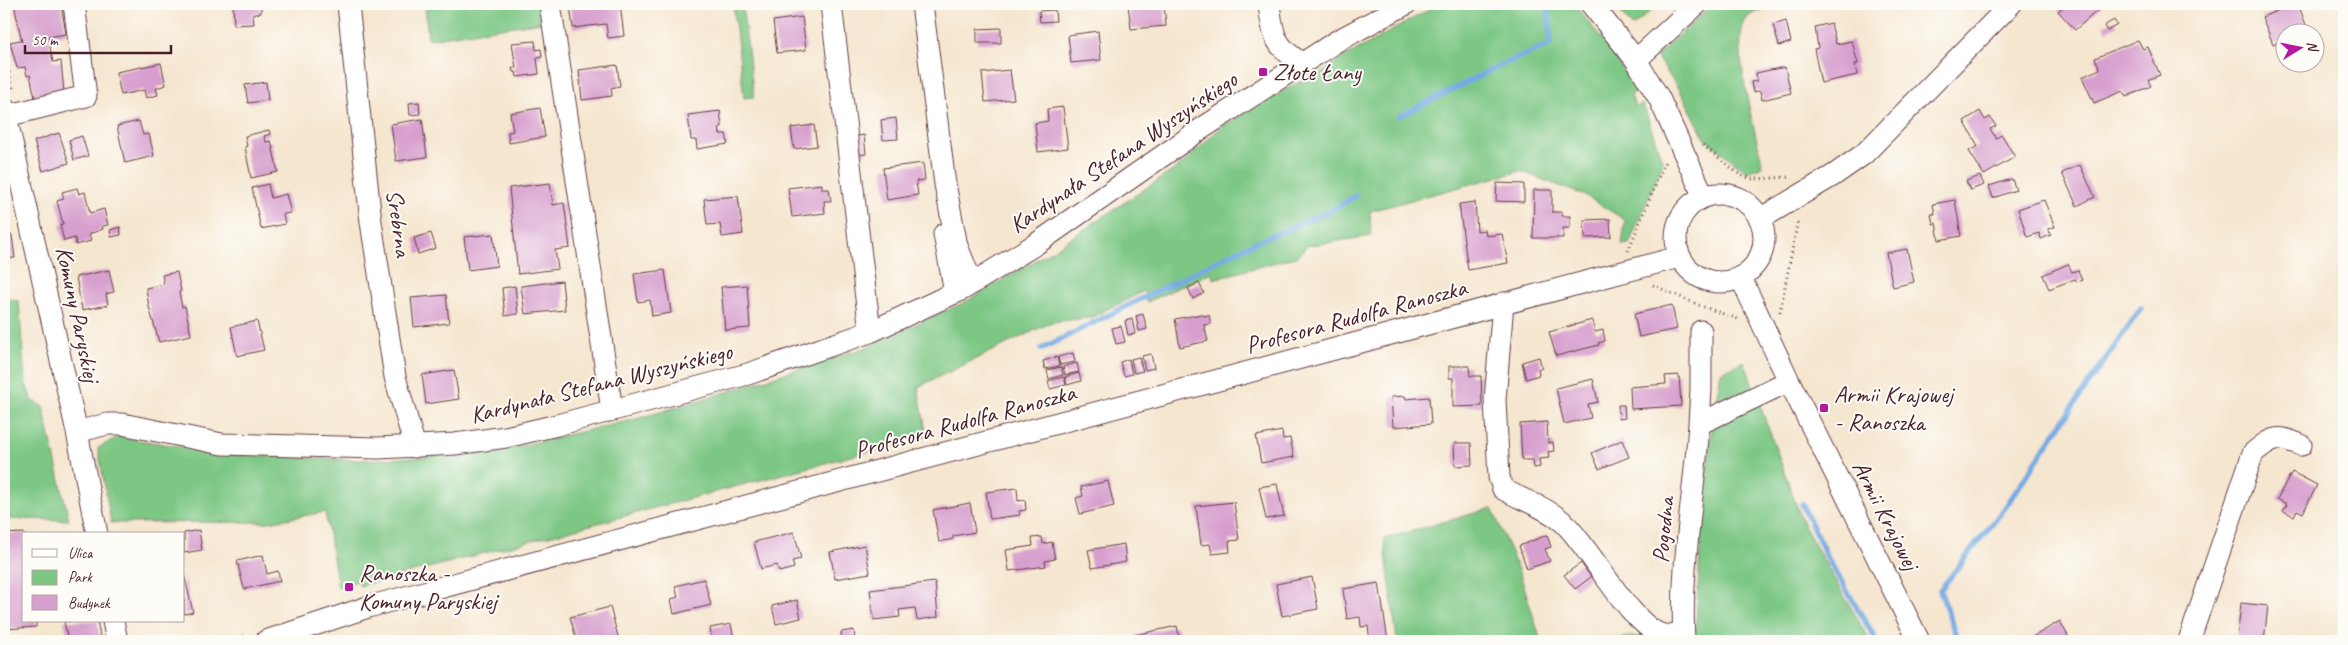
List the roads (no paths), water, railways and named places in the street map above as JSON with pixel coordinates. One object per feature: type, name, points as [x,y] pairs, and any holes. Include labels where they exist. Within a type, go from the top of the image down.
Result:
[{"type":"street","points":[[9,112],[86,96],[74,4]]},
{"type":"street","name":"Srebrna","points":[[348,4],[371,222],[396,377],[415,447]]},
{"type":"street","points":[[550,4],[612,410]]},
{"type":"street","points":[[831,4],[870,332]]},
{"type":"street","points":[[922,4],[939,140],[939,183],[949,271],[964,288]]},
{"type":"street","points":[[1270,4],[1273,31],[1285,53],[1303,64]]},
{"type":"street","name":"Kardynała Stefana Wyszyńskiego","points":[[77,432],[107,424],[122,424],[222,444],[379,448],[456,444],[506,437],[748,374],[870,332],[964,288],[1036,244],[1201,129],[1336,41],[1406,4]]},
{"type":"street","points":[[1592,4],[1636,60],[1659,98],[1704,197]]},
{"type":"street","points":[[1636,60],[1697,4]]},
{"type":"street","points":[[1760,219],[1834,175],[1864,154],[2011,4]]},
{"type":"street","name":"Komuny Paryskiej","points":[[9,112],[77,432],[96,532]]},
{"type":"street","points":[[1717,194],[1730,195],[1742,200],[1753,208],[1760,219],[1764,232],[1764,246],[1760,258],[1752,269],[1741,278],[1726,282],[1711,282],[1692,273],[1679,257],[1676,243],[1679,221],[1692,204],[1704,197],[1717,194]]},
{"type":"street","name":"Profesora Rudolfa Ranoszka","points":[[266,641],[368,607],[1679,257]]},
{"type":"street","name":"Armii Krajowej","points":[[1741,278],[1789,381],[1920,641]]},
{"type":"street","points":[[1503,303],[1495,400],[1499,477],[1503,489],[1535,503],[1563,522],[1628,605],[1648,626],[1664,635],[1684,637]]},
{"type":"street","name":"Pogodna","points":[[1684,637],[1686,557],[1701,390],[1701,330]]},
{"type":"street","points":[[1699,424],[1789,381]]},
{"type":"street","points":[[2189,641],[2253,453],[2268,441],[2282,437],[2301,445]]},
{"type":"street","points":[[113,622],[117,641]]},
{"type":"waterway","points":[[1400,116],[1499,66],[1551,44],[1548,6]]},
{"type":"waterway","points":[[1041,349],[1249,245],[1328,212],[1356,196]]},
{"type":"waterway","points":[[1958,641],[1940,590],[2004,509],[2141,308]]},
{"type":"waterway","points":[[1802,504],[1829,561],[1877,641]]},
{"type":"place","name":"Złote Łany","points":[[1263,72]]},
{"type":"place","name":"Armii Krajowej - Ranoszka","points":[[1824,408]]},
{"type":"place","name":"Ranoszka - Komuny Paryskiej","points":[[349,587]]}]
